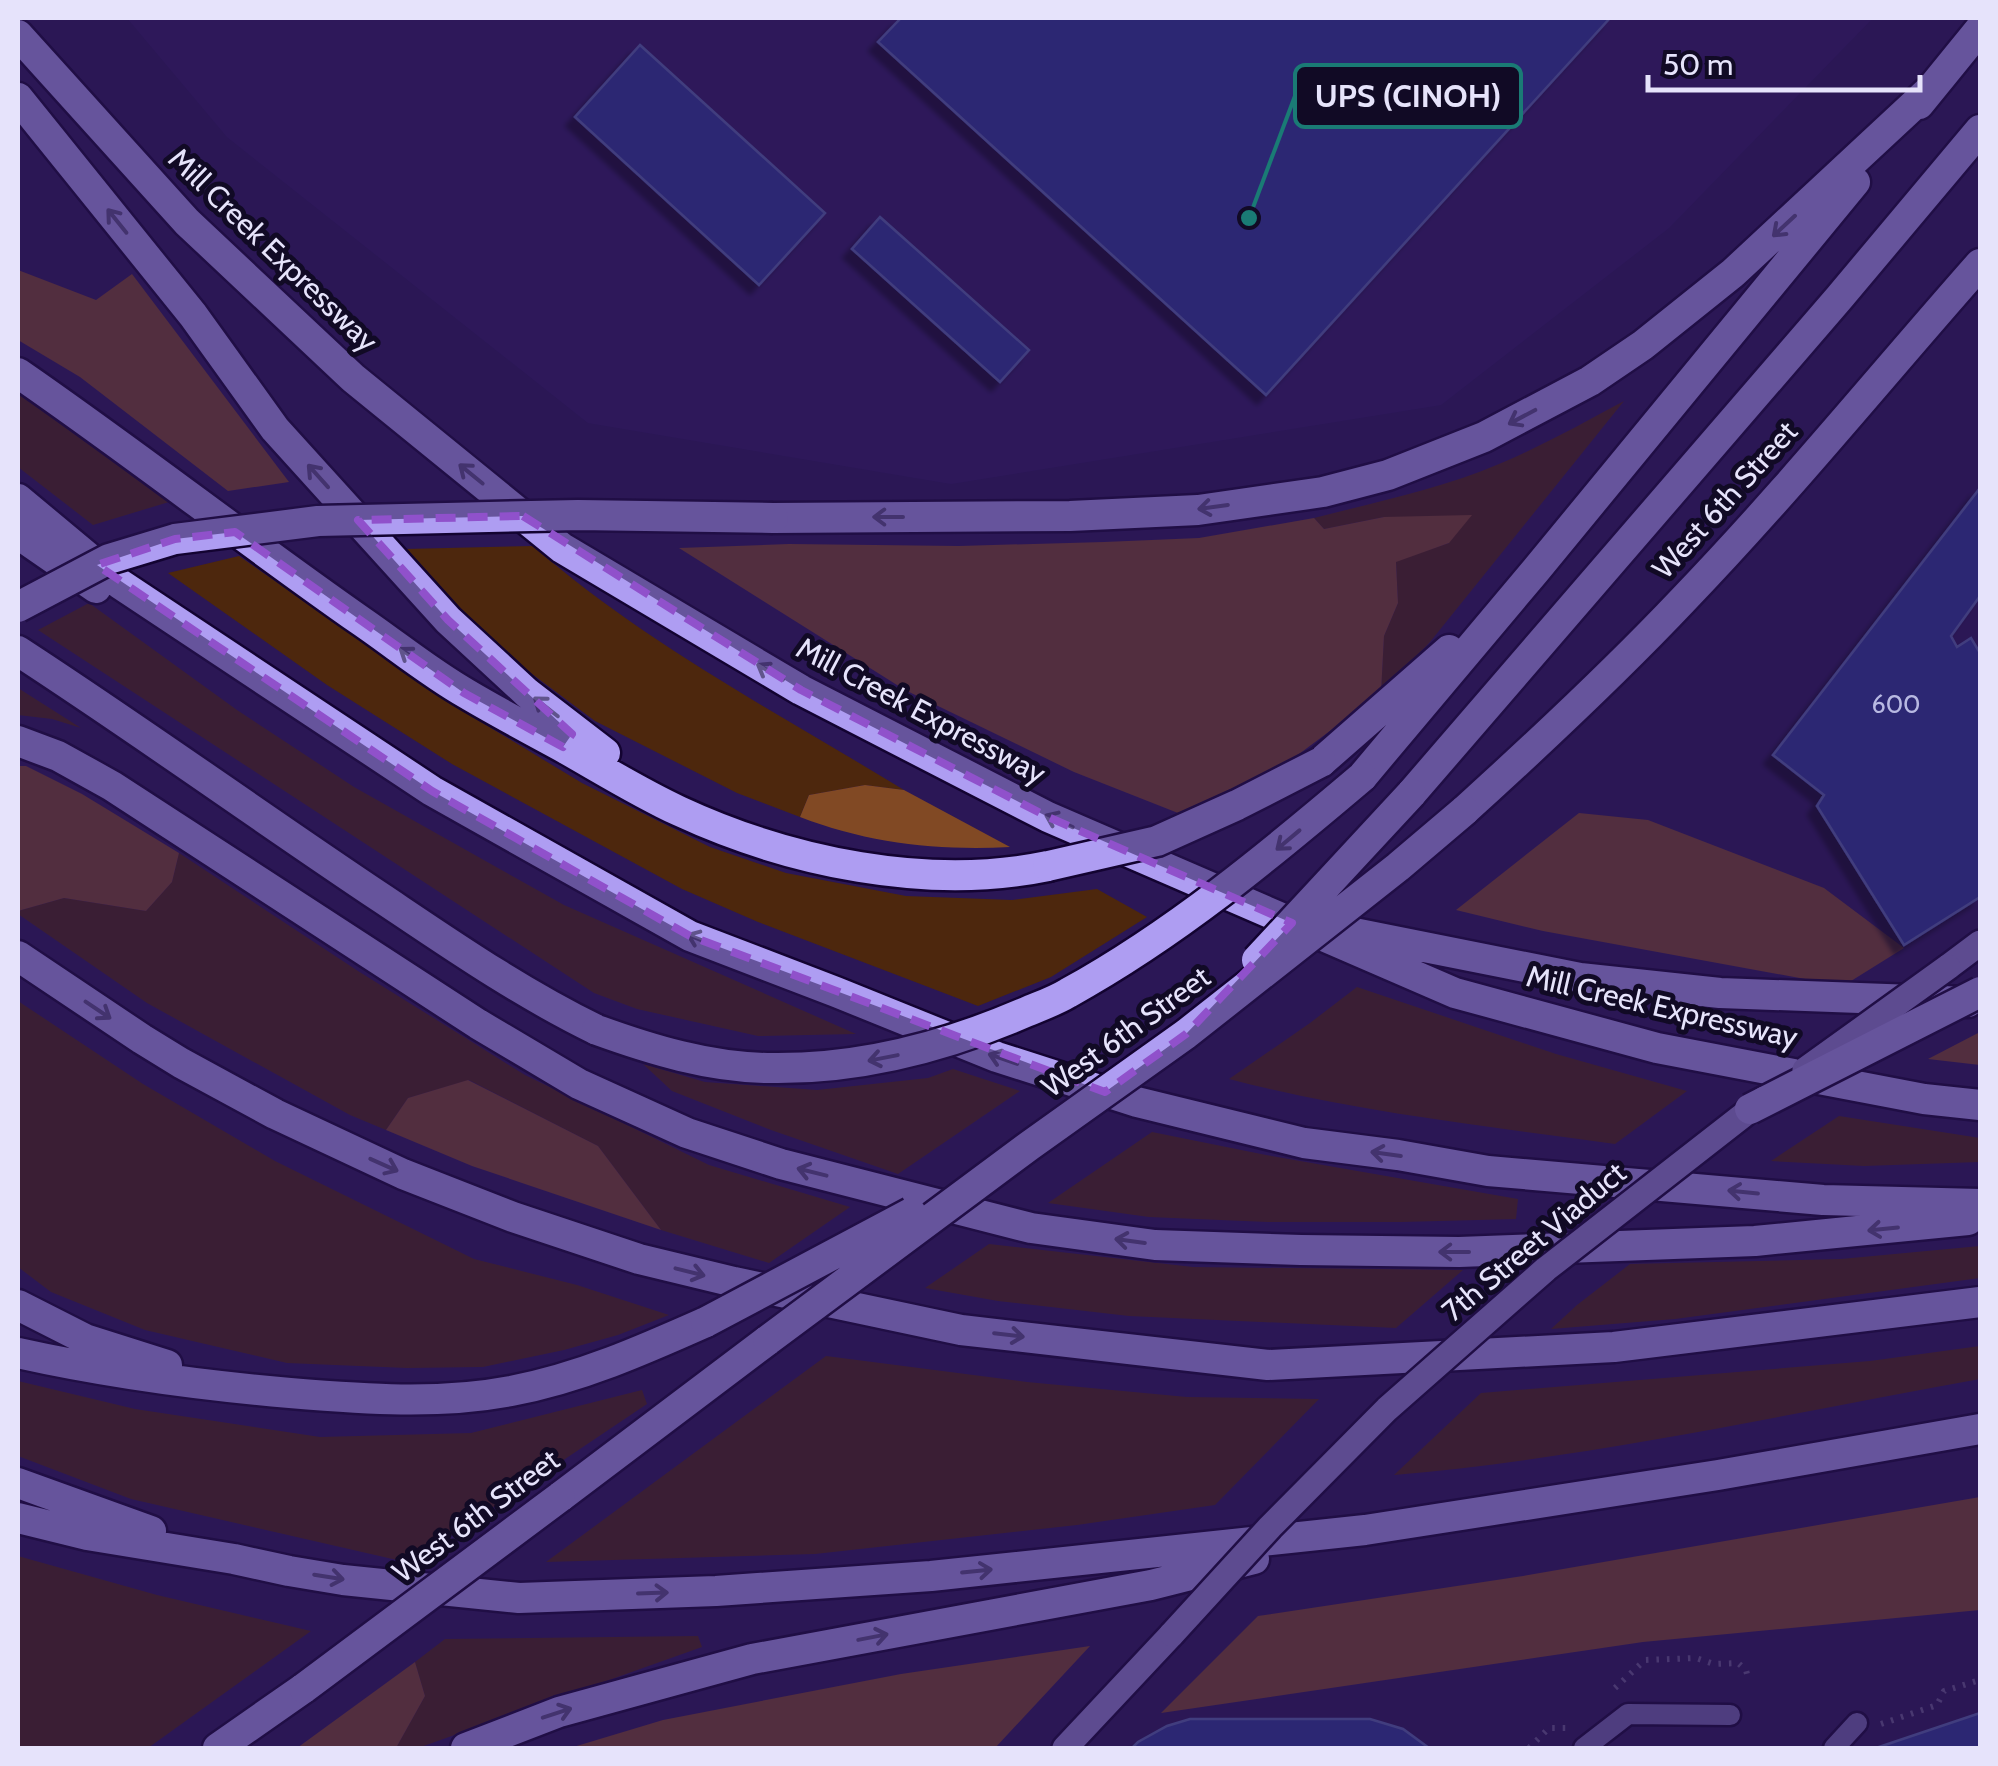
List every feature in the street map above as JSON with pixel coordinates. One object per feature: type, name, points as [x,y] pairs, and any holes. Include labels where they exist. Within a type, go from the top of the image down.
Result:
[{"type":"highway","points":[[18,650],[493,973],[597,1030],[677,1056],[768,1068],[883,1059],[940,1044],[1066,995],[1132,954],[1257,866],[1362,776],[1980,28]]},
{"type":"highway","name":"Mill Creek Expressway","points":[[18,35],[201,236],[354,378],[562,548],[801,690],[1048,816],[1455,994],[1696,1055],[1924,1099],[1980,1105]]},
{"type":"highway","points":[[18,606],[109,559],[175,539],[318,521],[578,515],[1070,516],[1198,510],[1323,492],[1388,475],[1484,437],[1590,380],[1644,345],[1733,274],[1932,88]]},
{"type":"highway","points":[[18,98],[193,315],[276,429],[448,620],[527,693],[678,810]]},
{"type":"highway","points":[[1186,1034],[1411,794],[1980,130]]},
{"type":"highway","name":"West 6th Street","points":[[218,1748],[304,1688],[1029,1146],[1186,1034],[1385,878],[1562,722],[1683,601],[1980,264]]},
{"type":"highway","points":[[18,373],[262,552],[464,693],[678,810],[755,840],[859,867],[914,873],[975,873],[1048,866],[1157,840],[1237,805],[1321,762],[1536,570]]},
{"type":"highway","points":[[18,499],[120,584],[432,792],[690,936],[996,1057],[1137,1102],[1304,1143],[1488,1171],[1823,1200],[1980,1204]]},
{"type":"highway","points":[[18,534],[109,597],[290,697]]},
{"type":"highway","points":[[18,741],[58,756],[112,786],[478,1024],[579,1084],[687,1134],[781,1164],[1031,1228],[1155,1244],[1460,1252],[1755,1241],[1980,1219]]},
{"type":"highway","points":[[1276,916],[1580,978],[1720,993],[1980,1002]]},
{"type":"highway","points":[[18,956],[181,1063],[275,1114],[422,1181],[639,1260],[961,1330],[1268,1364],[1614,1347],[1980,1302]]},
{"type":"highway","points":[[1750,1109],[1980,992]]},
{"type":"highway","points":[[18,1353],[115,1373],[332,1396],[447,1400],[509,1392],[562,1380],[706,1322],[878,1232],[1029,1146]]},
{"type":"highway","points":[[18,1305],[86,1339],[150,1361],[240,1383],[332,1396]]},
{"type":"highway","points":[[18,1518],[88,1535],[343,1580],[519,1598],[716,1591],[930,1576],[1365,1530],[1980,1430]]},
{"type":"highway","points":[[18,1483],[234,1559]]},
{"type":"highway","points":[[466,1748],[559,1712],[752,1660],[1152,1586],[1365,1530]]},
{"type":"main road","name":"7th Street Viaduct","points":[[1065,1748],[1270,1527],[1387,1409],[1546,1269],[1750,1109],[1980,947]]},
{"type":"lane","points":[[1584,1748],[1628,1714],[1730,1715]]},
{"type":"lane","points":[[1834,1748],[1862,1726]]},
{"type":"path","points":[[1608,1694],[1645,1660],[1696,1658],[1714,1664],[1738,1663],[1748,1678]]},
{"type":"path","points":[[1862,1726],[1937,1705],[1944,1691],[1980,1680]]},
{"type":"path","points":[[1529,1748],[1550,1728],[1571,1728]]},
{"type":"highlighted area","points":[[523,516],[801,690],[1048,817],[1292,923],[1186,1034],[1105,1092],[690,936],[432,791],[97,565],[175,539],[235,532],[464,693],[563,747],[572,734],[448,620],[358,520]]},
{"type":"shaded area","points":[[127,18],[1873,18],[1669,228],[1441,405],[951,484],[588,423],[227,137]]},
{"type":"shaded area","points":[[18,270],[96,300],[132,274],[289,482],[228,491],[80,377],[18,340]]},
{"type":"shaded area","points":[[18,389],[169,502],[93,525],[18,467]]},
{"type":"shaded area","points":[[1624,401],[1430,642],[1381,693],[1384,636],[1398,603],[1396,561],[1449,543],[1384,517],[1324,529],[1314,518],[1477,473],[1531,450]]},
{"type":"shaded area","points":[[1472,515],[1449,543],[1396,562],[1398,603],[1384,636],[1381,693],[1273,770],[1178,813],[1074,772],[905,690],[679,548],[1104,542],[1199,538],[1314,518],[1324,529],[1384,517]]},
{"type":"shaded area","points":[[533,546],[666,646],[904,790],[865,785],[809,795],[800,817],[737,793],[595,721],[524,668],[444,595],[405,549]]},
{"type":"shaded area","points":[[239,556],[461,710],[582,783],[710,847],[786,873],[906,896],[1012,900],[1097,889],[1147,917],[1051,977],[978,1006],[758,922],[682,889],[452,764],[327,685],[168,573]]},
{"type":"shaded area","points":[[89,603],[237,710],[354,787],[514,877],[564,905],[856,1034],[758,1036],[637,1009],[594,993],[38,630]]},
{"type":"shaded area","points":[[18,688],[81,728],[18,715]]},
{"type":"shaded area","points":[[18,766],[26,766],[82,794],[179,853],[172,882],[146,911],[64,898],[18,911]]},
{"type":"shaded area","points":[[865,785],[904,790],[1010,847],[956,848],[903,843],[851,833],[800,817],[809,795]]},
{"type":"shaded area","points":[[1579,813],[1648,820],[1824,888],[1904,948],[1843,986],[1543,931],[1456,910]]},
{"type":"shaded area","points":[[179,853],[525,1075],[709,1165],[850,1207],[769,1263],[661,1230],[598,1146],[469,1080],[408,1098],[386,1130],[350,1115],[147,1003],[18,914],[64,898],[146,911],[172,882]]},
{"type":"shaded area","points":[[1357,987],[1556,1054],[1687,1091],[1615,1144],[1372,1109],[1229,1079]]},
{"type":"shaded area","points":[[18,1001],[143,1084],[275,1161],[474,1259],[577,1285],[669,1315],[618,1335],[483,1367],[407,1368],[287,1363],[145,1330],[51,1292],[18,1267]]},
{"type":"shaded area","points":[[1980,1032],[1980,1065],[1928,1059]]},
{"type":"shaded area","points":[[643,1064],[705,1082],[817,1090],[928,1078],[953,1069],[1020,1091],[898,1174],[672,1091]]},
{"type":"shaded area","points":[[468,1080],[598,1146],[661,1230],[472,1166],[386,1130],[408,1098]]},
{"type":"shaded area","points":[[1839,1116],[1980,1138],[1980,1162],[1864,1166],[1771,1161]]},
{"type":"shaded area","points":[[1152,1132],[1518,1199],[1516,1219],[1268,1222],[1149,1217],[1048,1203]]},
{"type":"shaded area","points":[[989,1244],[1193,1267],[1463,1270],[1396,1328],[1129,1316],[925,1288]]},
{"type":"shaded area","points":[[1980,1246],[1980,1278],[1675,1319],[1551,1329],[1630,1264],[1841,1259]]},
{"type":"shaded area","points":[[1980,1346],[1980,1379],[1615,1446],[1394,1475],[1481,1393],[1870,1361]]},
{"type":"shaded area","points":[[826,1356],[1027,1382],[1187,1397],[1319,1399],[1215,1505],[1077,1525],[815,1554],[546,1562]]},
{"type":"shaded area","points":[[18,1381],[135,1409],[320,1437],[471,1433],[642,1390],[647,1404],[410,1563],[131,1499],[18,1456]]},
{"type":"shaded area","points":[[1980,1497],[1980,1610],[1643,1642],[1161,1713],[1258,1616],[1523,1576]]},
{"type":"shaded area","points":[[18,1556],[157,1595],[311,1631],[148,1748],[18,1748]]},
{"type":"shaded area","points":[[698,1636],[702,1647],[418,1748],[396,1748],[425,1696],[415,1662],[445,1639]]},
{"type":"shaded area","points":[[1090,1646],[995,1748],[570,1748],[663,1720],[901,1674]]},
{"type":"shaded area","points":[[415,1662],[425,1696],[396,1748],[297,1748]]},
{"type":"building","points":[[901,18],[1610,18],[1266,395],[878,42]]},
{"type":"building","points":[[640,45],[825,213],[759,285],[575,117]]},
{"type":"building","points":[[880,217],[1029,350],[1000,382],[852,249]]},
{"type":"building","points":[[1980,488],[1980,596],[1951,636],[1957,647],[1971,638],[1980,653],[1980,897],[1904,945],[1817,806],[1824,795],[1773,755]]},
{"type":"building","points":[[1980,1713],[1980,1748],[1876,1748]]},
{"type":"building","points":[[1190,1719],[1370,1719],[1403,1729],[1429,1748],[1132,1748],[1167,1726]]},
{"type":"place","name":"UPS (CINOH)","points":[[1249,218]]}]
